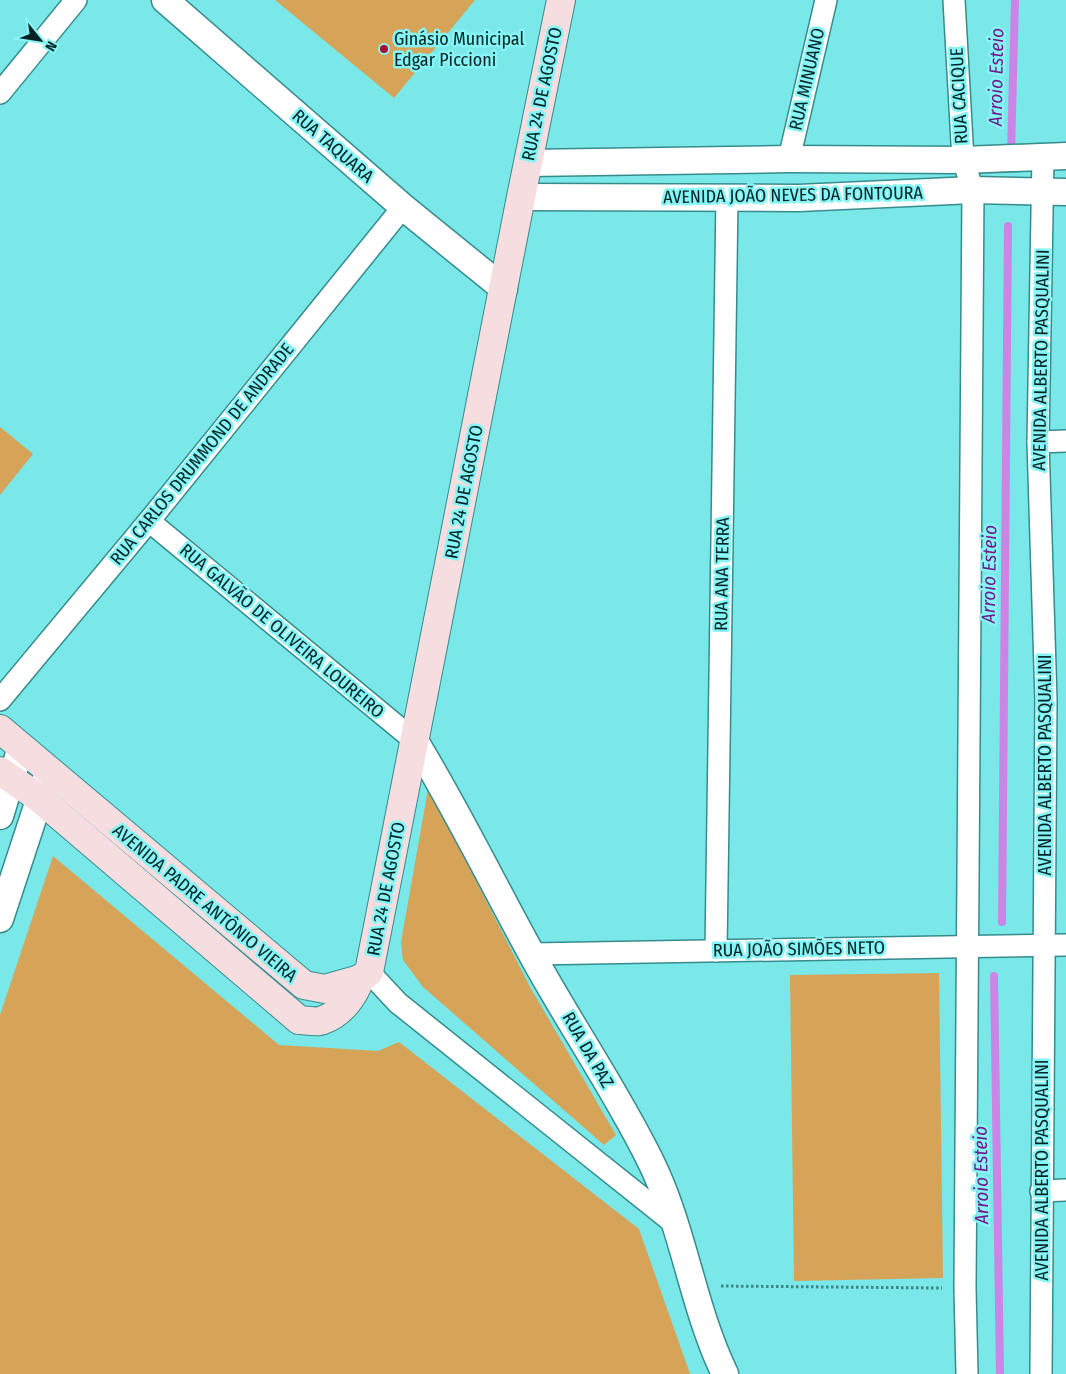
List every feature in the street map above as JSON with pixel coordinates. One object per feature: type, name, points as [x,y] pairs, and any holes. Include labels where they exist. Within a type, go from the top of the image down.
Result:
[{"type":"main road","name":"RUA 24 DE AGOSTO","points":[[365,976],[415,741],[504,289],[520,197],[561,0]]},
{"type":"main road","name":"AVENIDA PADRE ANTÔNIO VIEIRA","points":[[0,729],[304,985],[325,989],[365,976]]},
{"type":"main road","name":"AVENIDA PADRE ANTÔNIO VIEIRA","points":[[5,776],[39,798],[299,1020],[323,1021],[354,995],[365,976]]},
{"type":"street","points":[[0,93],[76,0]]},
{"type":"street","name":"RUA TAQUARA","points":[[165,0],[403,207],[504,289]]},
{"type":"street","name":"RUA MINUANO","points":[[789,159],[826,0]]},
{"type":"street","name":"RUA CACIQUE","points":[[954,0],[963,160],[973,190]]},
{"type":"street","name":"AVENIDA JOÃO NEVES DA FONTOURA","points":[[528,163],[789,159],[963,160],[1055,156]]},
{"type":"street","name":"AVENIDA ALBERTO PASQUALINI","points":[[1041,1374],[1040,945],[1056,700],[1038,442],[1055,156]]},
{"type":"street","points":[[967,1374],[965,1288],[973,945],[973,190]]},
{"type":"street","name":"AVENIDA JOÃO NEVES DA FONTOURA","points":[[520,197],[799,198],[973,190],[1054,192]]},
{"type":"street","name":"RUA ANA TERRA","points":[[716,951],[727,197]]},
{"type":"street","name":"RUA CARLOS DRUMMOND DE ANDRADE","points":[[0,700],[149,521],[403,207]]},
{"type":"street","points":[[1038,442],[1066,441]]},
{"type":"street","name":"RUA GALVÃO DE OLIVEIRA LOUREIRO","points":[[149,521],[415,741]]},
{"type":"street","name":"RUA DA PAZ","points":[[415,741],[452,801],[532,954],[650,1161],[675,1224],[713,1350],[725,1374]]},
{"type":"street","points":[[0,816],[5,776],[21,747]]},
{"type":"street","points":[[0,918],[39,798],[50,771]]},
{"type":"street","name":"RUA JOÃO SIMÕES NETO","points":[[532,954],[973,945],[1066,945]]},
{"type":"street","points":[[365,976],[675,1224]]},
{"type":"street","points":[[1041,1190],[1066,1190]]},
{"type":"path","points":[[693,1286],[965,1288]]},
{"type":"shaded area","name":"Ginásio Municipal Edgar Piccioni","points":[[275,0],[475,0],[394,98]]},
{"type":"shaded area","points":[[0,427],[33,454],[0,495]]},
{"type":"shaded area","points":[[430,778],[434,798],[530,987],[616,1135],[604,1145],[423,987],[403,960],[401,942]]},
{"type":"shaded area","points":[[53,856],[279,1045],[378,1051],[399,1042],[639,1229],[690,1374],[0,1374],[0,1015]]},
{"type":"shaded area","points":[[939,973],[943,1278],[794,1281],[790,975]]},
{"type":"waterway","name":"Arroio Esteio","points":[[1011,153],[1015,0]]},
{"type":"waterway","name":"Arroio Esteio","points":[[1002,922],[1008,226]]},
{"type":"waterway","name":"Arroio Esteio","points":[[994,976],[1000,1374]]},
{"type":"place","name":"Ginásio Municipal Edgar Piccioni","points":[[384,49]]}]
